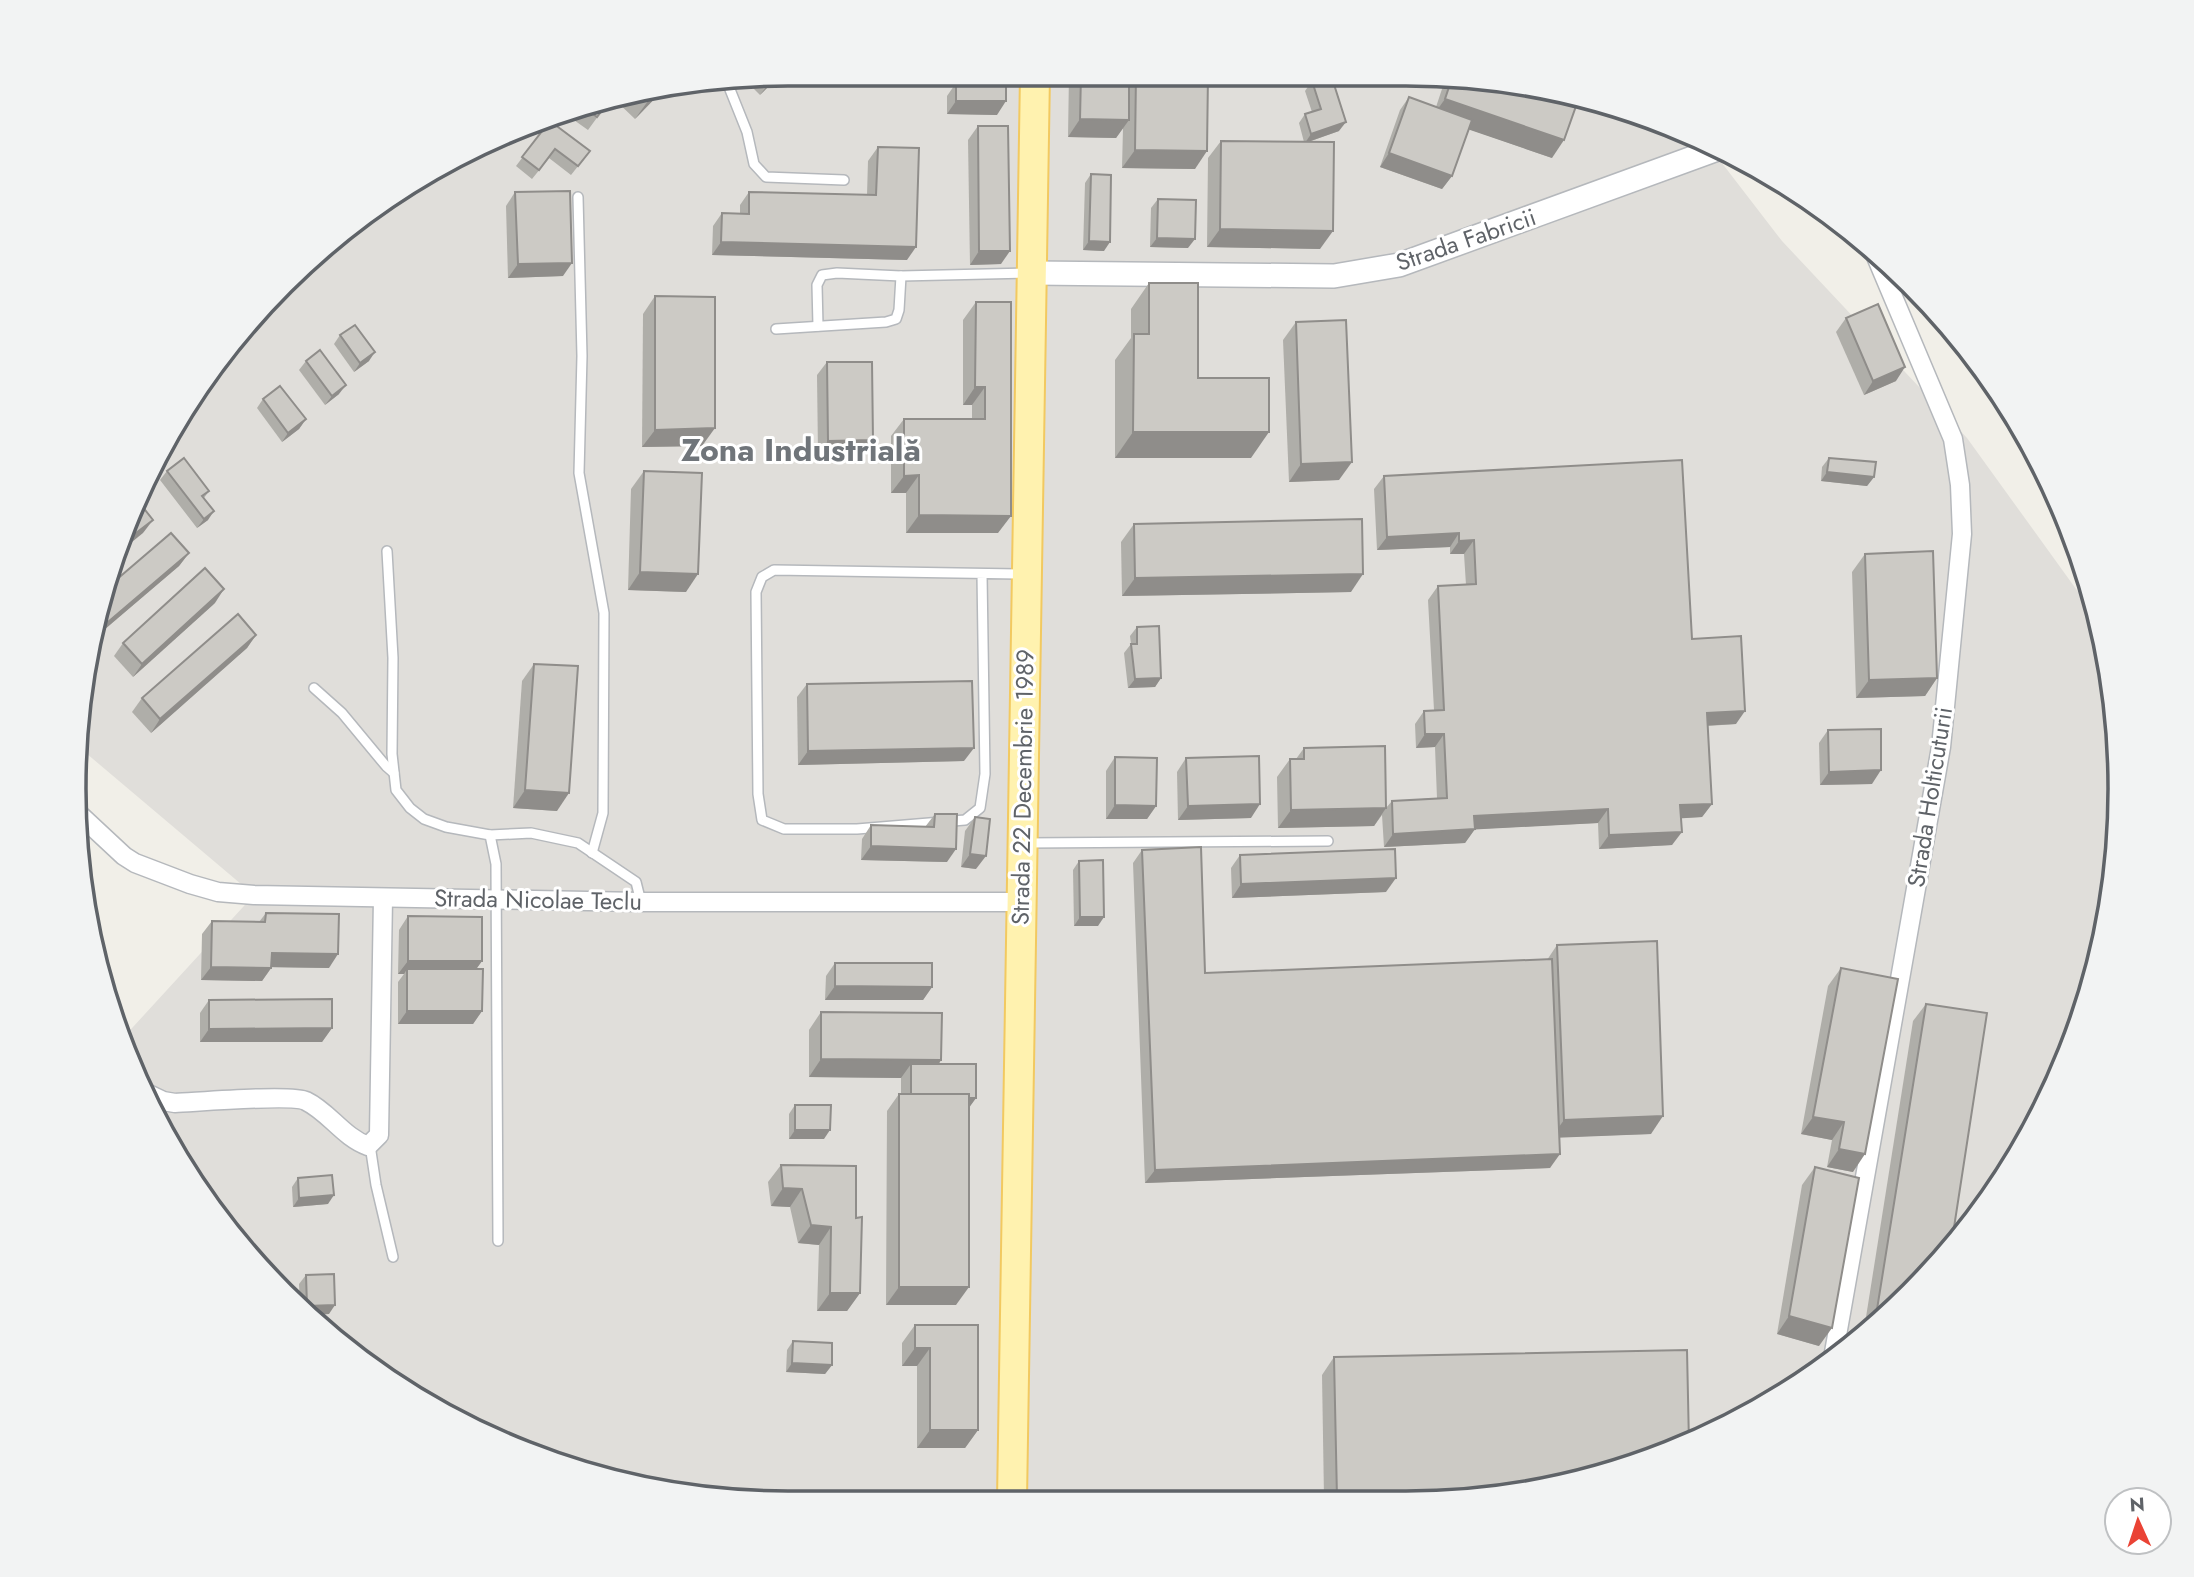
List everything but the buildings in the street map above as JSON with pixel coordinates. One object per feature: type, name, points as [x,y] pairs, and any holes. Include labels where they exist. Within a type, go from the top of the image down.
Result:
[{"type":"main road","name":"Strada 22 Decembrie 1989","points":[[1012,1491],[1035,86]]},
{"type":"street","name":"Strada Fabricii","points":[[1033,273],[1334,275],[1399,265],[1706,153]]},
{"type":"street","name":"Strada Holticuturii","points":[[1835,1344],[1941,747],[1962,534],[1960,485],[1953,439],[1883,274]]},
{"type":"street","name":"Strada Nicolae Teclu","points":[[87,820],[135,863],[218,892],[254,895],[641,902],[1021,902]]},
{"type":"street","points":[[158,1099],[176,1103],[305,1100],[352,1139],[370,1145],[379,1135],[383,898]]},
{"type":"lane","points":[[730,88],[747,132],[754,164],[766,177],[844,180]]},
{"type":"lane","points":[[578,197],[582,356],[579,473],[604,613],[603,813],[592,853]]},
{"type":"lane","points":[[818,326],[817,285],[822,275],[1033,273]]},
{"type":"lane","points":[[776,329],[886,322],[896,318],[901,276]]},
{"type":"lane","points":[[387,551],[393,658],[391,754],[396,790],[410,808],[424,819],[446,827],[490,835],[531,834],[578,843],[635,882],[641,902]]},
{"type":"lane","points":[[982,574],[985,774],[980,808],[965,820],[858,829],[784,829],[762,820],[758,794],[756,592],[762,577],[774,570],[1027,574]]},
{"type":"lane","points":[[314,688],[342,713],[394,773]]},
{"type":"lane","points":[[490,835],[496,864],[497,900],[498,1241]]},
{"type":"lane","points":[[1022,843],[1328,841]]},
{"type":"lane","points":[[370,1145],[386,1234],[393,1257]]},
{"type":"shaded area","points":[[743,87],[1451,87],[1543,99],[1587,110],[1674,139],[1716,158],[1782,241],[1967,438],[2081,595],[2095,651],[2107,743],[2107,834],[2102,880],[2095,926],[2071,1014],[2036,1099],[2014,1140],[1990,1179],[1934,1252],[1869,1317],[1833,1346],[1796,1373],[1716,1419],[1631,1454],[1587,1467],[1543,1478],[1451,1490],[743,1490],[651,1478],[607,1467],[520,1438],[478,1419],[398,1373],[361,1346],[325,1317],[260,1252],[204,1179],[158,1099],[139,1057],[129,1031],[254,895],[87,754],[99,651],[110,607],[139,520],[180,437],[204,398],[260,325],[325,260],[398,204],[478,158],[563,123],[651,99]]},
{"type":"district","name":"Zona Industrială","points":[[801,450]]}]
